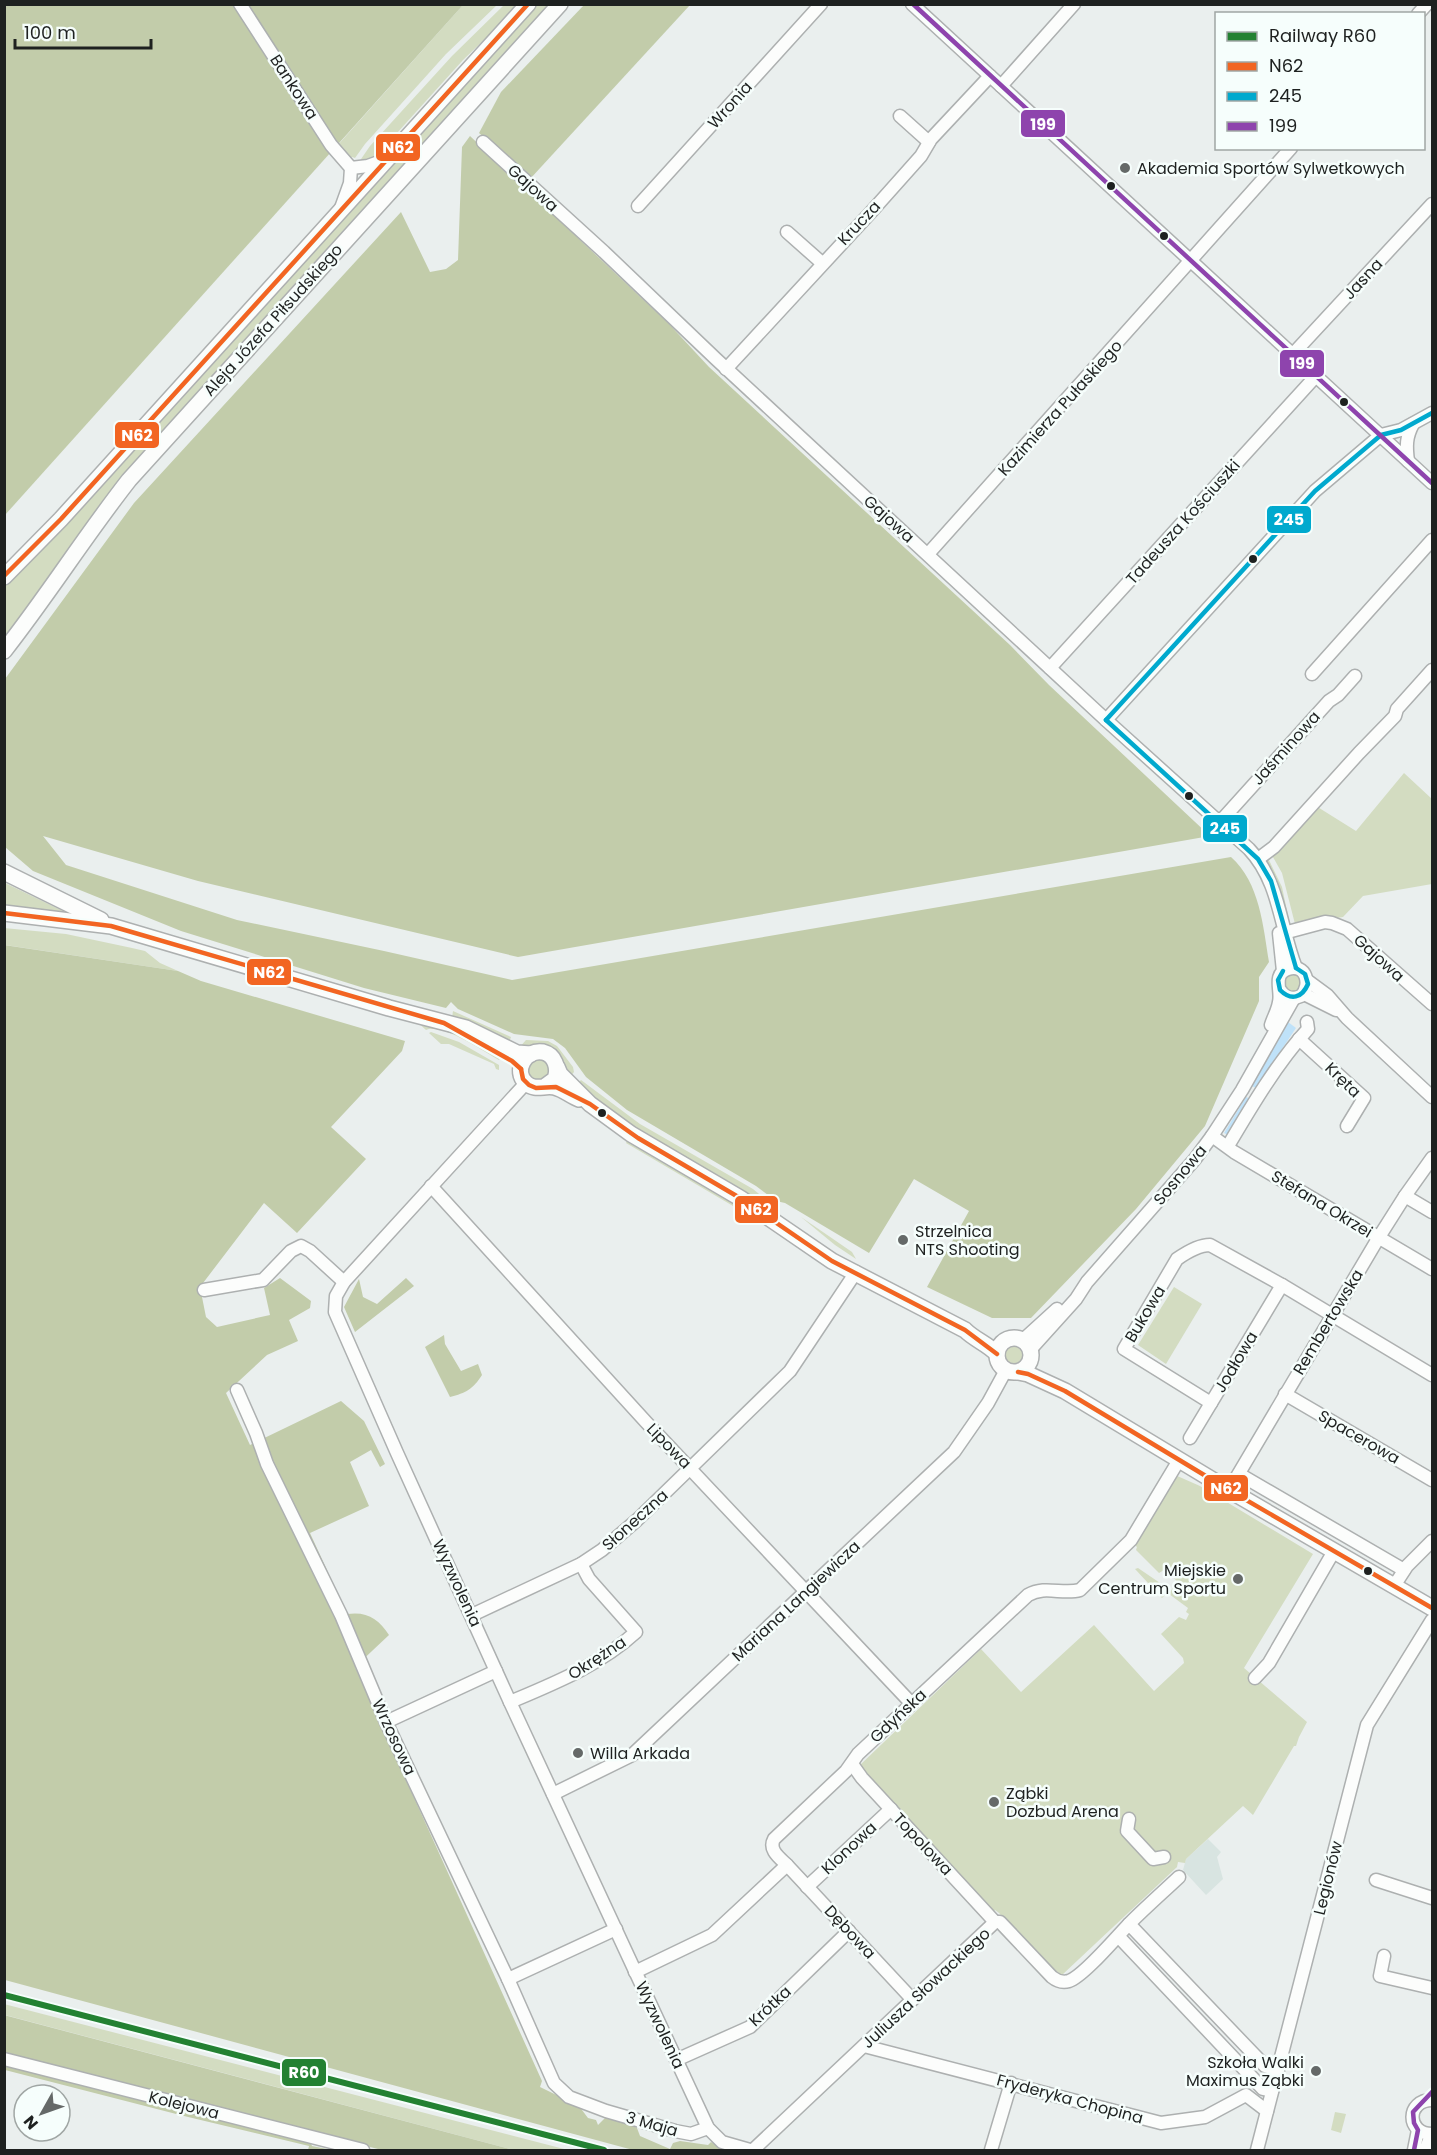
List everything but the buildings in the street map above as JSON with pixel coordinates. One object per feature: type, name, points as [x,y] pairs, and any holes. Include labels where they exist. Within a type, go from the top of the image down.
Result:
[{"type":"main road","name":"Aleja Józefa Piłsudskiego","points":[[4,577],[68,511],[528,4]]},
{"type":"main road","name":"Aleja Józefa Piłsudskiego","points":[[4,651],[40,605],[129,480],[560,4]]},
{"type":"main road","points":[[4,872],[111,926]]},
{"type":"main road","points":[[4,913],[111,926],[475,1031],[517,1053],[547,1054],[553,1059],[563,1078],[590,1104],[638,1138],[740,1198],[783,1219],[837,1254],[856,1272],[910,1304],[965,1330],[1023,1347],[1065,1391]]},
{"type":"main road","points":[[444,1023],[512,1061],[536,1088],[556,1088],[590,1104]]},
{"type":"main road","points":[[523,1076],[524,1059],[531,1054]]},
{"type":"main road","points":[[544,1087],[555,1078],[556,1067]]},
{"type":"main road","points":[[965,1330],[973,1339],[988,1346],[997,1354],[999,1362],[1012,1371],[1028,1374],[1065,1391],[1432,1608]]},
{"type":"main road","points":[[997,1354],[1000,1346],[1023,1347]]},
{"type":"main road","points":[[1012,1371],[1027,1367],[1023,1347]]},
{"type":"street","name":"Bankowa","points":[[240,4],[331,145],[351,168]]},
{"type":"street","name":"Wronia","points":[[638,206],[821,4]]},
{"type":"street","points":[[912,4],[1432,483]]},
{"type":"street","points":[[1001,86],[1074,4]]},
{"type":"street","name":"Krucza","points":[[726,369],[872,211],[921,156],[929,142],[990,75]]},
{"type":"street","points":[[900,116],[929,142]]},
{"type":"street","name":"Gajowa","points":[[483,142],[1258,859],[1268,874],[1283,933],[1296,968]]},
{"type":"street","name":"Kazimierza Pułaskiego","points":[[928,554],[1289,150]]},
{"type":"street","points":[[340,211],[350,183],[351,168],[368,166],[388,158]]},
{"type":"street","name":"Jasna","points":[[1293,354],[1432,204]]},
{"type":"street","points":[[788,232],[822,263]]},
{"type":"street","name":"Tadeusza Kościuszki","points":[[1050,668],[1316,376]]},
{"type":"street","points":[[1106,720],[1315,491],[1381,435],[1396,432],[1432,413]]},
{"type":"street","points":[[1408,460],[1406,443],[1413,424]]},
{"type":"street","points":[[1312,674],[1432,540]]},
{"type":"street","points":[[1258,859],[1274,847],[1359,753],[1395,717],[1396,709],[1432,670]]},
{"type":"street","name":"Jaśminowa","points":[[1219,823],[1329,701],[1338,695],[1355,676]]},
{"type":"street","name":"Gajowa","points":[[1283,933],[1325,922],[1332,922],[1347,929],[1432,1004]]},
{"type":"street","name":"Gajowa","points":[[1283,933],[1283,971]]},
{"type":"street","points":[[1347,1018],[1324,1003],[1299,996],[1284,995],[1280,990],[1278,980],[1283,971],[1290,968],[1303,971],[1308,981],[1327,995],[1347,1018],[1432,1097]]},
{"type":"street","points":[[1299,996],[1307,988],[1308,981]]},
{"type":"street","name":"Sosnowa","points":[[1259,1058],[1279,1002],[1280,990]]},
{"type":"street","name":"Sosnowa","points":[[1023,1347],[1077,1299],[1088,1282],[1196,1159],[1242,1090],[1259,1058],[1299,996]]},
{"type":"street","name":"Sosnowa","points":[[1228,1146],[1251,1108],[1308,1029],[1307,1022]]},
{"type":"street","name":"Kręta","points":[[1299,1039],[1364,1098],[1347,1126]]},
{"type":"street","name":"Wyzwolenia","points":[[523,1076],[431,1186],[344,1282],[336,1296],[335,1312],[510,1702],[708,2128]]},
{"type":"street","name":"Stefana Okrzei","points":[[1212,1137],[1432,1269]]},
{"type":"street","name":"Rembertowska","points":[[1229,1490],[1379,1237],[1432,1158]]},
{"type":"street","name":"Lipowa","points":[[431,1186],[690,1468],[911,1703]]},
{"type":"street","points":[[1405,1196],[1432,1212]]},
{"type":"street","name":"Bukowa","points":[[1212,1403],[1124,1349],[1178,1259],[1183,1254],[1201,1246],[1210,1245],[1282,1285]]},
{"type":"street","points":[[204,1290],[263,1280],[291,1251],[301,1246],[310,1251],[344,1282]]},
{"type":"street","name":"Słoneczna","points":[[472,1615],[581,1564],[621,1534],[790,1371],[856,1272]]},
{"type":"street","points":[[1282,1285],[1432,1374]]},
{"type":"street","name":"Jodłowa","points":[[1190,1438],[1282,1285]]},
{"type":"street","name":"Mariana Langiewicza","points":[[553,1794],[632,1755],[954,1452],[1012,1371]]},
{"type":"street","name":"Wrzosowa","points":[[237,1390],[267,1464],[341,1615],[386,1722],[508,1979],[554,2084]]},
{"type":"street","name":"Spacerowa","points":[[1285,1394],[1432,1480]]},
{"type":"street","name":"Gdyńska","points":[[787,1865],[772,1850],[774,1839],[911,1703],[1028,1595],[1042,1589],[1073,1592],[1080,1590],[1131,1540],[1179,1460]]},
{"type":"street","points":[[1239,1474],[1404,1570]]},
{"type":"street","points":[[1394,1586],[1404,1570],[1432,1540]]},
{"type":"street","points":[[1255,1678],[1269,1662],[1334,1551]]},
{"type":"street","name":"Okrężna","points":[[510,1702],[581,1671],[595,1660],[618,1648],[636,1632],[589,1579],[581,1564]]},
{"type":"street","name":"Legionów","points":[[1257,2151],[1367,1725],[1432,1620]]},
{"type":"street","points":[[386,1722],[496,1671]]},
{"type":"street","name":"Topolowa","points":[[852,1764],[862,1778],[995,1922]]},
{"type":"street","name":"Klonowa","points":[[807,1887],[891,1809]]},
{"type":"street","points":[[1129,1819],[1127,1831],[1153,1859],[1164,1857]]},
{"type":"street","points":[[635,1972],[712,1935],[787,1865]]},
{"type":"street","name":"Dębowa","points":[[787,1865],[912,1999]]},
{"type":"street","name":"Juliusza Słowackiego","points":[[751,2151],[995,1922],[1000,1922],[1048,1974],[1062,1982],[1073,1979],[1179,1877]]},
{"type":"street","points":[[1376,1880],[1432,1898]]},
{"type":"street","points":[[1129,1924],[1265,2066],[1278,2070]]},
{"type":"street","points":[[508,1979],[616,1929]]},
{"type":"street","name":"Krótka","points":[[676,2060],[750,2027],[849,1931]]},
{"type":"street","points":[[1119,1937],[1263,2089],[1272,2091]]},
{"type":"street","points":[[1384,1956],[1380,1977],[1432,1988]]},
{"type":"street","name":"Fryderyka Chopina","points":[[864,2046],[1161,2123],[1205,2117],[1246,2094],[1267,2111]]},
{"type":"street","name":"Kolejowa","points":[[4,2059],[363,2151]]},
{"type":"street","points":[[991,2151],[1011,2083]]},
{"type":"street","name":"3 Maja","points":[[554,2084],[569,2097],[606,2111],[665,2128],[691,2134],[708,2128]]},
{"type":"street","points":[[1425,2151],[1432,2134],[1418,2130],[1413,2122],[1414,2111],[1418,2105],[1431,2097]]},
{"type":"street","points":[[708,2128],[722,2142],[751,2151]]},
{"type":"street","points":[[1414,2151],[1418,2130]]},
{"type":"shaded area","points":[[1208,1839],[1221,1852],[1217,1857],[1223,1879],[1206,1895],[1183,1870],[1186,1859]]},
{"type":"green space","points":[[5,5],[463,5],[5,515]]},
{"type":"green space","points":[[463,5],[497,5],[446,54],[355,158],[350,158],[337,146]]},
{"type":"green space","points":[[504,5],[520,5],[463,60],[378,154],[372,159],[359,162],[370,146],[452,56]]},
{"type":"green space","points":[[536,5],[551,5],[52,575],[5,638],[5,585]]},
{"type":"green space","points":[[584,5],[690,5],[530,179],[479,133],[501,92]]},
{"type":"green space","points":[[470,136],[669,324],[709,367],[1010,645],[1049,685],[1210,836],[518,957],[198,881],[43,836],[66,865],[237,920],[512,980],[1231,857],[1241,868],[1254,892],[1262,920],[1269,962],[1259,977],[1259,1001],[1205,1126],[1136,1209],[1031,1318],[992,1318],[927,1287],[969,1211],[914,1179],[869,1253],[785,1203],[776,1201],[756,1186],[627,1110],[586,1077],[565,1048],[553,1039],[514,1034],[458,1009],[451,1002],[446,1008],[364,988],[181,931],[33,871],[5,847],[5,679],[134,503],[401,212],[430,272],[446,269],[458,260],[462,147]]},
{"type":"green space","points":[[1404,773],[1432,799],[1432,884],[1363,896],[1343,917],[1295,924],[1282,873],[1269,850],[1316,806],[1356,831]]},
{"type":"green space","points":[[1268,858],[1282,887],[1290,925],[1275,879],[1265,860]]},
{"type":"green space","points":[[5,883],[65,912],[5,905]]},
{"type":"green space","points":[[4,928],[66,934],[145,951],[160,963],[178,971],[5,945]]},
{"type":"green space","points":[[4,945],[178,971],[201,981],[405,1041],[402,1051],[331,1127],[366,1159],[297,1233],[264,1203],[200,1287],[206,1317],[217,1327],[270,1315],[264,1288],[280,1278],[311,1301],[310,1308],[289,1320],[298,1341],[267,1355],[226,1393],[250,1445],[341,1401],[364,1421],[385,1464],[380,1467],[371,1450],[350,1462],[369,1506],[310,1533],[347,1614],[354,1613],[372,1617],[389,1635],[355,1667],[542,2081],[540,2087],[579,2106],[588,2118],[596,2120],[598,2125],[606,2117],[622,2120],[637,2128],[640,2136],[670,2149],[673,2143],[680,2141],[708,2145],[711,2142],[724,2150],[633,2150],[5,1980]]},
{"type":"green space","points":[[1293,975],[1299,977],[1301,983],[1299,989],[1293,991],[1287,989],[1285,983],[1287,977]]},
{"type":"green space","points":[[453,1011],[511,1037],[508,1045],[452,1018]]},
{"type":"green space","points":[[415,1020],[453,1032],[501,1058],[499,1060],[442,1030],[426,1030]]},
{"type":"green space","points":[[429,1033],[459,1042],[499,1065],[499,1070],[494,1064],[449,1044],[441,1044]]},
{"type":"green space","points":[[526,1040],[548,1041],[557,1046],[573,1067],[574,1072],[569,1078],[561,1063],[518,1049]]},
{"type":"green space","points":[[539,1059],[547,1062],[550,1070],[547,1078],[539,1081],[531,1078],[528,1070],[531,1062]]},
{"type":"green space","points":[[581,1080],[640,1124],[753,1189],[776,1208],[757,1201],[640,1135],[576,1085]]},
{"type":"green space","points":[[627,1141],[737,1203],[762,1221],[758,1224],[752,1222],[750,1216],[626,1143]]},
{"type":"green space","points":[[801,1217],[852,1252],[856,1259],[835,1245]]},
{"type":"green space","points":[[406,1278],[414,1286],[355,1332],[344,1307],[359,1279],[363,1297],[377,1304]]},
{"type":"green space","points":[[1174,1287],[1202,1304],[1166,1364],[1138,1345]]},
{"type":"green space","points":[[444,1335],[445,1344],[461,1371],[478,1364],[482,1375],[469,1390],[450,1397],[425,1347]]},
{"type":"green space","points":[[1013,1344],[1020,1347],[1023,1354],[1020,1361],[1013,1364],[1006,1361],[1003,1354],[1006,1347]]},
{"type":"green space","points":[[1175,1475],[1200,1486],[1313,1554],[1244,1668],[1307,1722],[1296,1746],[1253,1815],[1243,1806],[1186,1859],[1185,1863],[1178,1862],[1177,1867],[1062,1975],[1051,1968],[999,1913],[995,1910],[992,1913],[863,1777],[859,1766],[981,1649],[1021,1692],[1094,1625],[1154,1691],[1184,1663],[1183,1658],[1161,1634],[1179,1617],[1186,1620],[1189,1614],[1186,1612],[1188,1608],[1169,1594],[1177,1581],[1164,1570],[1159,1573],[1136,1550],[1137,1547],[1134,1544]]},
{"type":"green space","points":[[1138,1568],[1163,1585],[1166,1594],[1162,1598],[1135,1569]]},
{"type":"green space","points":[[4,2004],[568,2150],[514,2150],[5,2015]]},
{"type":"green space","points":[[4,2015],[514,2150],[382,2150],[5,2055]]},
{"type":"green space","points":[[4,2063],[310,2141],[312,2146],[332,2150],[308,2150],[309,2146],[72,2087],[72,2083],[56,2083],[5,2070]]},
{"type":"green space","points":[[1335,2112],[1346,2114],[1341,2133],[1331,2130]]},
{"type":"water","points":[[1288,1022],[1296,1028],[1256,1088],[1252,1086]]},
{"type":"water","points":[[1246,1097],[1250,1099],[1228,1135],[1224,1133]]},
{"type":"rail line","name":"R60","points":[[4,1995],[604,2150]]},
{"type":"transit line","name":"N62","points":[[4,576],[61,519],[528,4]]},
{"type":"transit line","name":"199","points":[[913,4],[1432,483]]},
{"type":"transit line","name":"245","points":[[1106,720],[1315,491],[1381,435],[1401,430],[1432,413]]},
{"type":"transit line","name":"245","points":[[1106,720],[1258,859],[1271,881],[1296,968]]},
{"type":"transit line","name":"N62","points":[[4,913],[111,926],[444,1023],[512,1061],[521,1069]]},
{"type":"transit line","name":"245","points":[[1283,971],[1278,980],[1280,990],[1292,997],[1303,992],[1308,984],[1305,974],[1296,968]]},
{"type":"transit line","name":"N62","points":[[521,1069],[523,1079],[529,1085],[536,1088],[556,1087],[590,1104],[638,1138],[740,1198],[832,1261],[965,1330],[997,1354]]},
{"type":"transit line","name":"N62","points":[[1018,1372],[1028,1374],[1065,1391],[1432,1608]]},
{"type":"transit line","name":"199","points":[[1414,2150],[1418,2130],[1414,2123],[1413,2112],[1432,2092]]},
{"type":"place","name":"Akademia Sportów Sylwetkowych","points":[[1125,168]]},
{"type":"place","name":"Strzelnica NTS Shooting","points":[[903,1240]]},
{"type":"place","name":"Miejskie Centrum Sportu","points":[[1238,1579]]},
{"type":"place","name":"Willa Arkada","points":[[578,1753]]},
{"type":"place","name":"Ząbki Dozbud Arena","points":[[994,1802]]},
{"type":"place","name":"Szkoła Walki Maximus Ząbki","points":[[1316,2071]]}]
